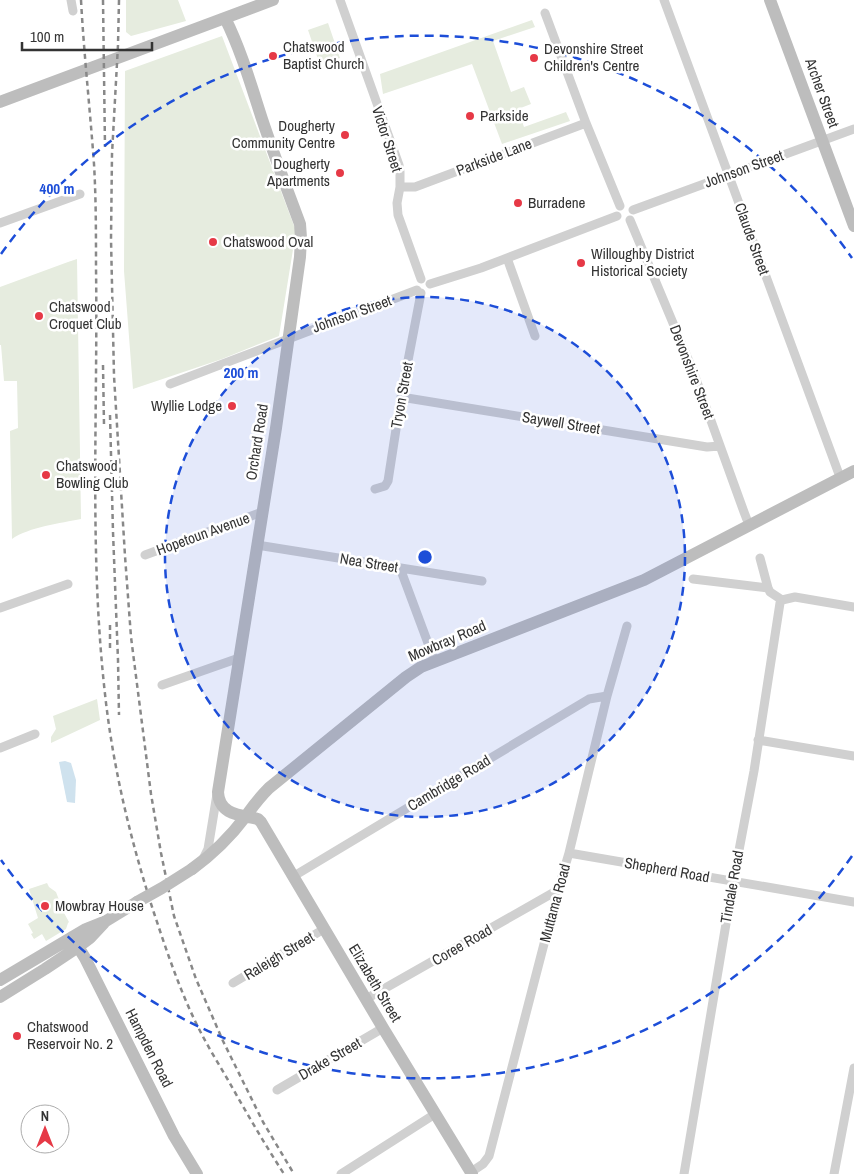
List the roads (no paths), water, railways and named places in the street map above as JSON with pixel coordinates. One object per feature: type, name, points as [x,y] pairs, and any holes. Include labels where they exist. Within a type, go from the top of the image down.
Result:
[{"type":"main road","points":[[0,102],[273,0]]},
{"type":"main road","name":"Archer Street","points":[[770,0],[854,226]]},
{"type":"main road","name":"Orchard Road","points":[[218,792],[262,512],[300,256],[301,238],[300,224],[247,73],[225,18]]},
{"type":"main road","name":"Mowbray Road","points":[[0,980],[75,942],[90,938],[106,921],[196,866],[225,841],[261,795],[406,677],[421,667],[644,580],[854,471]]},
{"type":"main road","points":[[218,792],[219,802],[225,809],[233,814],[246,816]]},
{"type":"main road","name":"Elizabeth Street","points":[[246,816],[258,819],[261,822],[382,1028],[471,1173]]},
{"type":"main road","name":"Mowbray Road","points":[[0,997],[45,970],[75,942]]},
{"type":"main road","name":"Hampden Road","points":[[75,942],[89,966],[174,1136],[197,1174]]},
{"type":"street","points":[[71,0],[73,11]]},
{"type":"street","name":"Victor Street","points":[[340,0],[399,165],[398,215],[421,279]]},
{"type":"street","name":"Claude Street","points":[[664,0],[840,477]]},
{"type":"street","points":[[545,13],[620,206]]},
{"type":"street","name":"Parkside Lane","points":[[400,187],[415,186],[586,122]]},
{"type":"street","name":"Johnson Street","points":[[633,210],[854,128]]},
{"type":"street","points":[[0,223],[80,194]]},
{"type":"street","points":[[623,204],[628,205],[633,210],[633,216],[627,222],[621,221],[617,216],[620,206],[623,204]]},
{"type":"street","points":[[430,284],[507,258],[617,216]]},
{"type":"street","name":"Devonshire Street","points":[[630,220],[693,371],[749,525]]},
{"type":"street","points":[[507,258],[535,336]]},
{"type":"street","points":[[421,279],[427,280],[430,284],[429,290],[424,293],[419,292],[415,284],[421,279]]},
{"type":"street","name":"Johnson Street","points":[[170,384],[288,338],[419,292]]},
{"type":"street","name":"Tryon Street","points":[[375,489],[385,486],[388,481],[419,292]]},
{"type":"street","name":"Saywell Street","points":[[401,398],[707,447],[720,446]]},
{"type":"street","name":"Hopetoun Avenue","points":[[145,555],[262,512]]},
{"type":"street","name":"Nea Street","points":[[257,545],[482,581]]},
{"type":"street","points":[[760,558],[770,592],[782,600],[794,597],[854,607]]},
{"type":"street","points":[[400,568],[435,662]]},
{"type":"street","points":[[693,579],[768,588]]},
{"type":"street","points":[[0,608],[68,584]]},
{"type":"street","name":"Tindale Road","points":[[684,1174],[782,600]]},
{"type":"street","name":"Muttama Road","points":[[471,1173],[490,1156],[569,853],[607,696],[627,626]]},
{"type":"street","points":[[162,685],[240,658]]},
{"type":"street","name":"Cambridge Road","points":[[294,876],[589,699],[607,696]]},
{"type":"street","points":[[0,748],[35,734]]},
{"type":"street","points":[[758,740],[854,756]]},
{"type":"street","name":"Orchard Road","points":[[196,866],[208,849],[218,792]]},
{"type":"street","name":"Shepherd Road","points":[[569,853],[854,902]]},
{"type":"street","name":"Coree Road","points":[[366,999],[558,890]]},
{"type":"street","name":"Raleigh Street","points":[[233,983],[324,929]]},
{"type":"street","name":"Drake Street","points":[[277,1090],[382,1028]]},
{"type":"street","points":[[834,1174],[854,1068]]},
{"type":"street","points":[[341,1174],[435,1114]]},
{"type":"water","points":[[59,762],[71,763],[76,780],[75,803],[67,802]]},
{"type":"railway","points":[[81,0],[96,203],[95,481],[97,588],[108,722],[124,805],[138,859],[169,957],[191,1013],[205,1040],[284,1174]]},
{"type":"railway","points":[[103,0],[105,147]]},
{"type":"railway","points":[[119,0],[112,154],[111,239],[114,376],[131,637],[151,794],[174,916],[196,979],[223,1041],[263,1122],[294,1174]]},
{"type":"railway","points":[[103,365],[104,425]]},
{"type":"railway","points":[[110,415],[119,715]]},
{"type":"railway","points":[[110,625],[110,650]]},
{"type":"place","name":"Chatswood Baptist Church","points":[[273,56]]},
{"type":"place","name":"Devonshire Street Children's Centre","points":[[534,58]]},
{"type":"place","name":"Parkside","points":[[470,116]]},
{"type":"place","name":"Dougherty Community Centre","points":[[345,135]]},
{"type":"place","name":"Dougherty Apartments","points":[[340,173]]},
{"type":"place","name":"Burradene","points":[[518,203]]},
{"type":"place","name":"Chatswood Oval","points":[[213,242]]},
{"type":"place","name":"Willoughby District Historical Society","points":[[581,263]]},
{"type":"place","name":"Chatswood Croquet Club","points":[[39,316]]},
{"type":"place","name":"Wyllie Lodge","points":[[232,406]]},
{"type":"place","name":"Chatswood Bowling Club","points":[[46,475]]},
{"type":"place","name":"Mowbray House","points":[[45,906]]},
{"type":"place","name":"Chatswood Reservoir No. 2","points":[[17,1036]]}]
